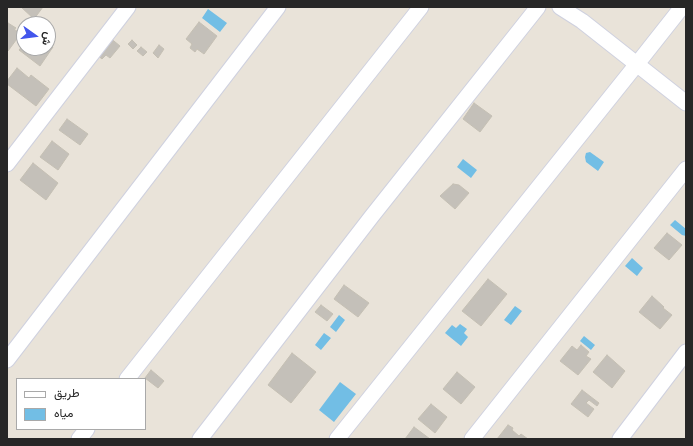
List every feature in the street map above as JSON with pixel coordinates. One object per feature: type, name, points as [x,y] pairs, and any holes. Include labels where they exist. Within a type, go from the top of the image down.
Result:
[{"type":"street","points":[[7,164],[128,7]]},
{"type":"street","points":[[7,360],[278,7]]},
{"type":"street","points":[[128,378],[421,7]]},
{"type":"street","points":[[200,439],[372,216],[538,7]]},
{"type":"street","points":[[560,7],[582,21],[686,103]]},
{"type":"street","points":[[337,439],[682,7]]},
{"type":"street","points":[[472,439],[686,169]]},
{"type":"street","points":[[620,439],[686,352]]},
{"type":"street","points":[[79,439],[86,430]]},
{"type":"water","points":[[208,9],[227,23],[220,32],[202,18]]},
{"type":"water","points":[[590,152],[604,162],[598,171],[586,162],[586,153]]},
{"type":"water","points":[[463,159],[477,170],[471,178],[457,167]]},
{"type":"water","points":[[675,220],[686,229],[686,236],[682,235],[670,225]]},
{"type":"water","points":[[632,258],[643,268],[637,276],[625,266]]},
{"type":"water","points":[[515,306],[522,311],[511,325],[504,320]]},
{"type":"water","points":[[339,315],[345,320],[336,332],[330,327]]},
{"type":"water","points":[[460,324],[467,329],[464,333],[468,337],[461,346],[445,333],[452,325],[456,328]]},
{"type":"water","points":[[324,333],[331,338],[321,350],[315,345]]},
{"type":"water","points":[[584,336],[595,345],[591,350],[580,341]]},
{"type":"water","points":[[340,382],[356,394],[334,422],[319,410]]},
{"type":"building","points":[[21,7],[43,7],[36,16],[31,16]]},
{"type":"building","points":[[199,22],[217,36],[204,54],[197,49],[195,52],[190,48],[192,44],[186,39]]},
{"type":"building","points":[[8,23],[16,28],[14,29],[16,30],[16,40],[7,51]]},
{"type":"building","points":[[109,37],[120,46],[110,58],[106,55],[102,59],[96,54]]},
{"type":"building","points":[[132,40],[137,45],[133,49],[128,44]]},
{"type":"building","points":[[159,45],[164,49],[158,58],[153,53]]},
{"type":"building","points":[[141,47],[147,52],[143,56],[137,51]]},
{"type":"building","points":[[27,56],[47,56],[40,66]]},
{"type":"building","points":[[17,68],[29,78],[31,75],[49,89],[36,106],[7,84],[7,81]]},
{"type":"building","points":[[474,103],[492,116],[480,132],[463,119]]},
{"type":"building","points":[[67,119],[88,134],[80,145],[59,130]]},
{"type":"building","points":[[52,141],[69,154],[58,170],[40,157]]},
{"type":"building","points":[[33,163],[58,183],[46,200],[20,180]]},
{"type":"building","points":[[453,184],[459,185],[469,193],[455,209],[440,196]]},
{"type":"building","points":[[667,233],[682,245],[669,260],[654,248]]},
{"type":"building","points":[[488,279],[507,294],[481,326],[462,311]]},
{"type":"building","points":[[344,285],[369,303],[358,317],[334,299]]},
{"type":"building","points":[[652,296],[672,315],[660,329],[639,312]]},
{"type":"building","points":[[321,305],[333,314],[327,321],[315,312]]},
{"type":"building","points":[[581,345],[589,352],[586,356],[591,359],[578,375],[560,361],[572,346],[577,350]]},
{"type":"building","points":[[292,353],[316,372],[291,403],[268,385]]},
{"type":"building","points":[[607,355],[625,371],[612,388],[593,372]]},
{"type":"building","points":[[151,370],[164,381],[158,388],[145,378]]},
{"type":"building","points":[[457,372],[475,387],[461,404],[443,389]]},
{"type":"building","points":[[582,390],[599,403],[597,406],[589,400],[586,403],[594,409],[588,417],[571,404]]},
{"type":"building","points":[[431,404],[447,417],[435,433],[418,419]]},
{"type":"building","points":[[508,425],[513,428],[512,430],[519,436],[521,434],[528,439],[497,439]]},
{"type":"building","points":[[414,427],[430,439],[405,439]]}]
